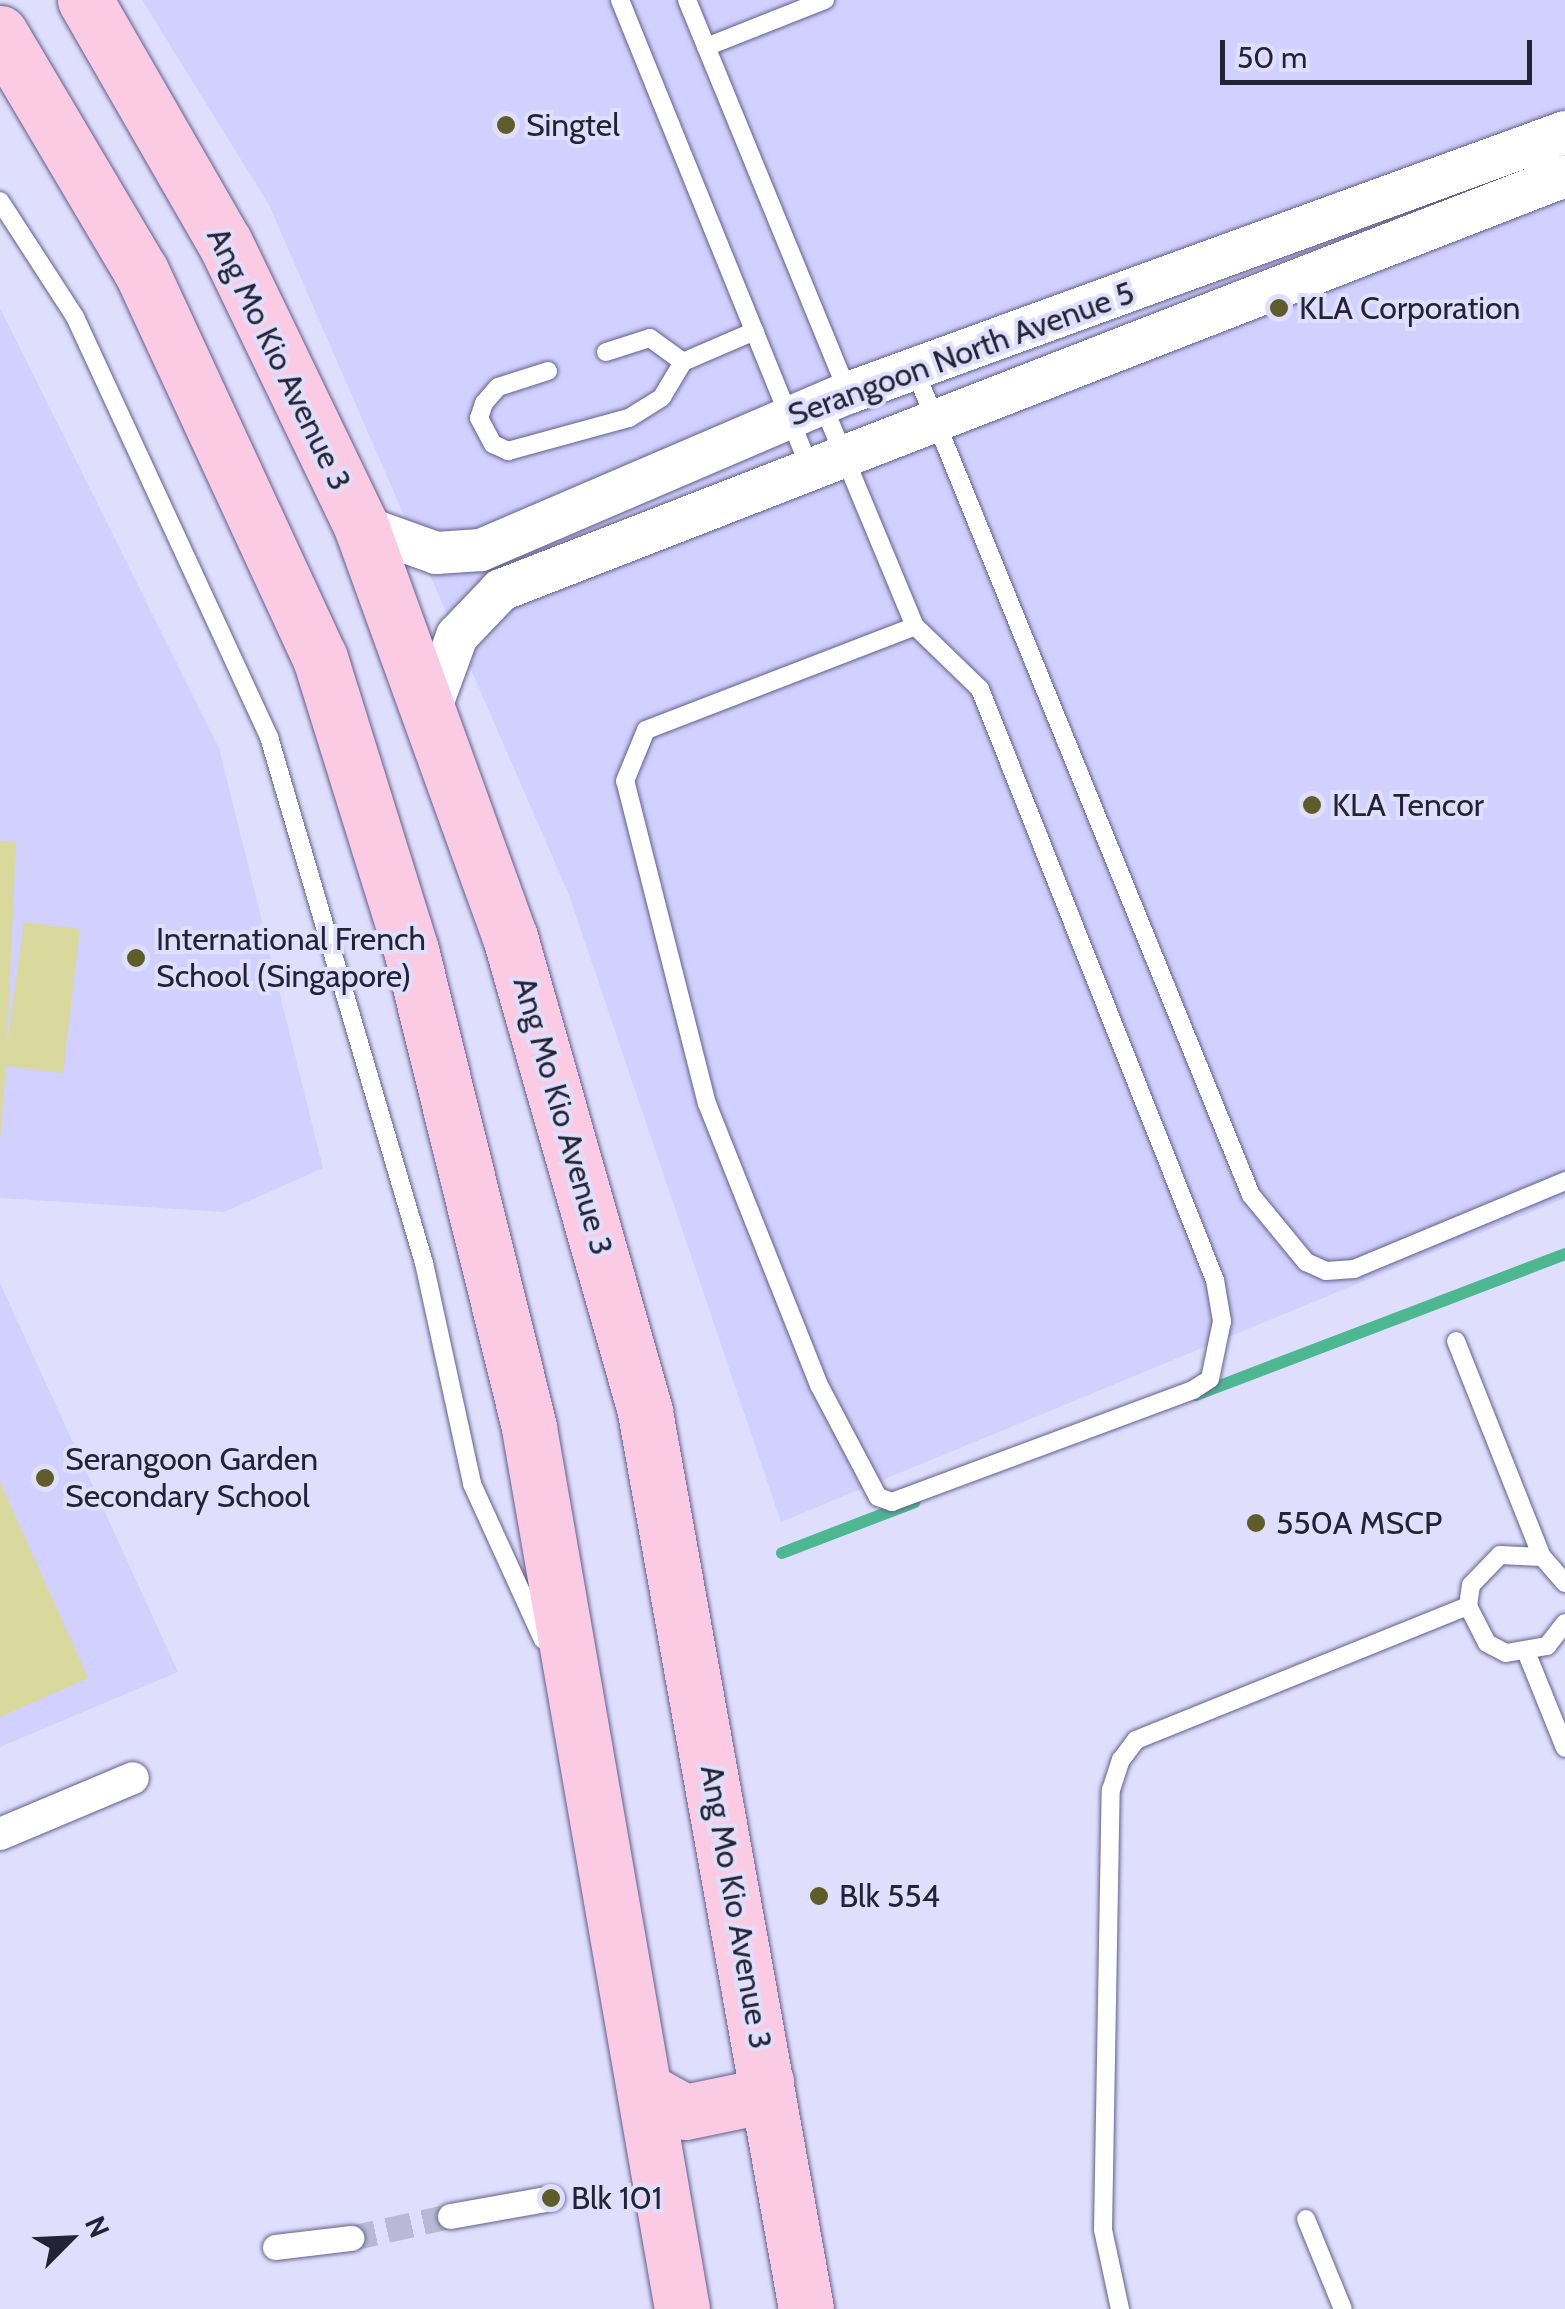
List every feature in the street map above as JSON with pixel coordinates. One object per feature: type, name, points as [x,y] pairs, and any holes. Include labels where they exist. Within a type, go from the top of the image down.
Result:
[{"type":"highway","name":"Ang Mo Kio Avenue 3","points":[[85,0],[225,243],[361,526],[431,707],[510,938],[645,1412],[806,2309]]},
{"type":"highway","points":[[0,33],[142,271],[320,658],[430,1027],[529,1428],[585,1731],[682,2309]]},
{"type":"highway","points":[[647,2091],[685,2112],[748,2098],[766,2082]]},
{"type":"street","name":"Serangoon North Avenue 5","points":[[361,526],[436,552],[481,550],[820,404],[914,368],[1560,163]]},
{"type":"street","name":"Serangoon North Avenue 5","points":[[431,707],[457,636],[501,590],[1560,163]]},
{"type":"street","points":[[0,1834],[133,1778]]},
{"type":"street","points":[[450,2216],[551,2198]]},
{"type":"street","points":[[275,2247],[351,2238]]},
{"type":"lane","points":[[620,0],[755,331],[820,404],[827,459]]},
{"type":"lane","points":[[686,0],[706,46],[820,404],[827,459],[915,626],[980,689],[1215,1280],[1222,1321],[1210,1379],[1193,1390],[892,1502],[868,1482],[819,1385],[706,1104],[626,781],[633,745],[646,730],[915,626]]},
{"type":"lane","points":[[706,46],[825,0]]},
{"type":"lane","points":[[0,201],[75,318],[269,736],[424,1263],[472,1484],[585,1731]]},
{"type":"lane","points":[[548,371],[498,387],[484,403],[479,418],[493,444],[508,451],[629,418],[662,397],[683,362],[755,331]]},
{"type":"lane","points":[[606,352],[650,338],[683,362]]},
{"type":"lane","points":[[914,368],[1251,1194],[1306,1262],[1354,1269],[1565,1181]]},
{"type":"lane","points":[[1456,1341],[1542,1557],[1565,1583]]},
{"type":"lane","points":[[1120,2309],[1104,2230],[1111,1790],[1121,1760],[1136,1740],[1468,1606],[1483,1566],[1522,1552],[1542,1557]]},
{"type":"lane","points":[[1468,1606],[1487,1643],[1527,1654]]},
{"type":"lane","points":[[1527,1654],[1565,1623]]},
{"type":"lane","points":[[1527,1654],[1565,1748]]},
{"type":"lane","points":[[1306,2219],[1343,2309]]},
{"type":"shaded area","points":[[142,0],[1565,0],[1565,1198],[781,1522],[569,895],[269,205]]},
{"type":"shaded area","name":"International French School (Singapore)","points":[[0,308],[219,748],[323,1168],[224,1212],[0,1198]]},
{"type":"shaded area","points":[[0,841],[16,842],[7,1047],[24,922],[80,929],[63,1073],[6,1066],[0,1142]]},
{"type":"shaded area","name":"Serangoon Garden Secondary School","points":[[0,1283],[178,1672],[0,1747]]},
{"type":"shaded area","points":[[0,1482],[88,1678],[0,1717]]},
{"type":"waterway","points":[[1196,1395],[1565,1254]]},
{"type":"waterway","points":[[782,1553],[915,1502]]},
{"type":"tunnel","points":[[351,2238],[450,2216]]},
{"type":"place","name":"Singtel","points":[[506,125]]},
{"type":"place","name":"KLA Corporation","points":[[1279,308]]},
{"type":"place","name":"KLA Tencor","points":[[1312,805]]},
{"type":"place","name":"International French School (Singapore)","points":[[136,958]]},
{"type":"place","name":"Serangoon Garden Secondary School","points":[[45,1478]]},
{"type":"place","name":"550A MSCP","points":[[1256,1523]]},
{"type":"place","name":"Blk 554","points":[[819,1896]]},
{"type":"place","name":"Blk 101","points":[[551,2198]]}]
